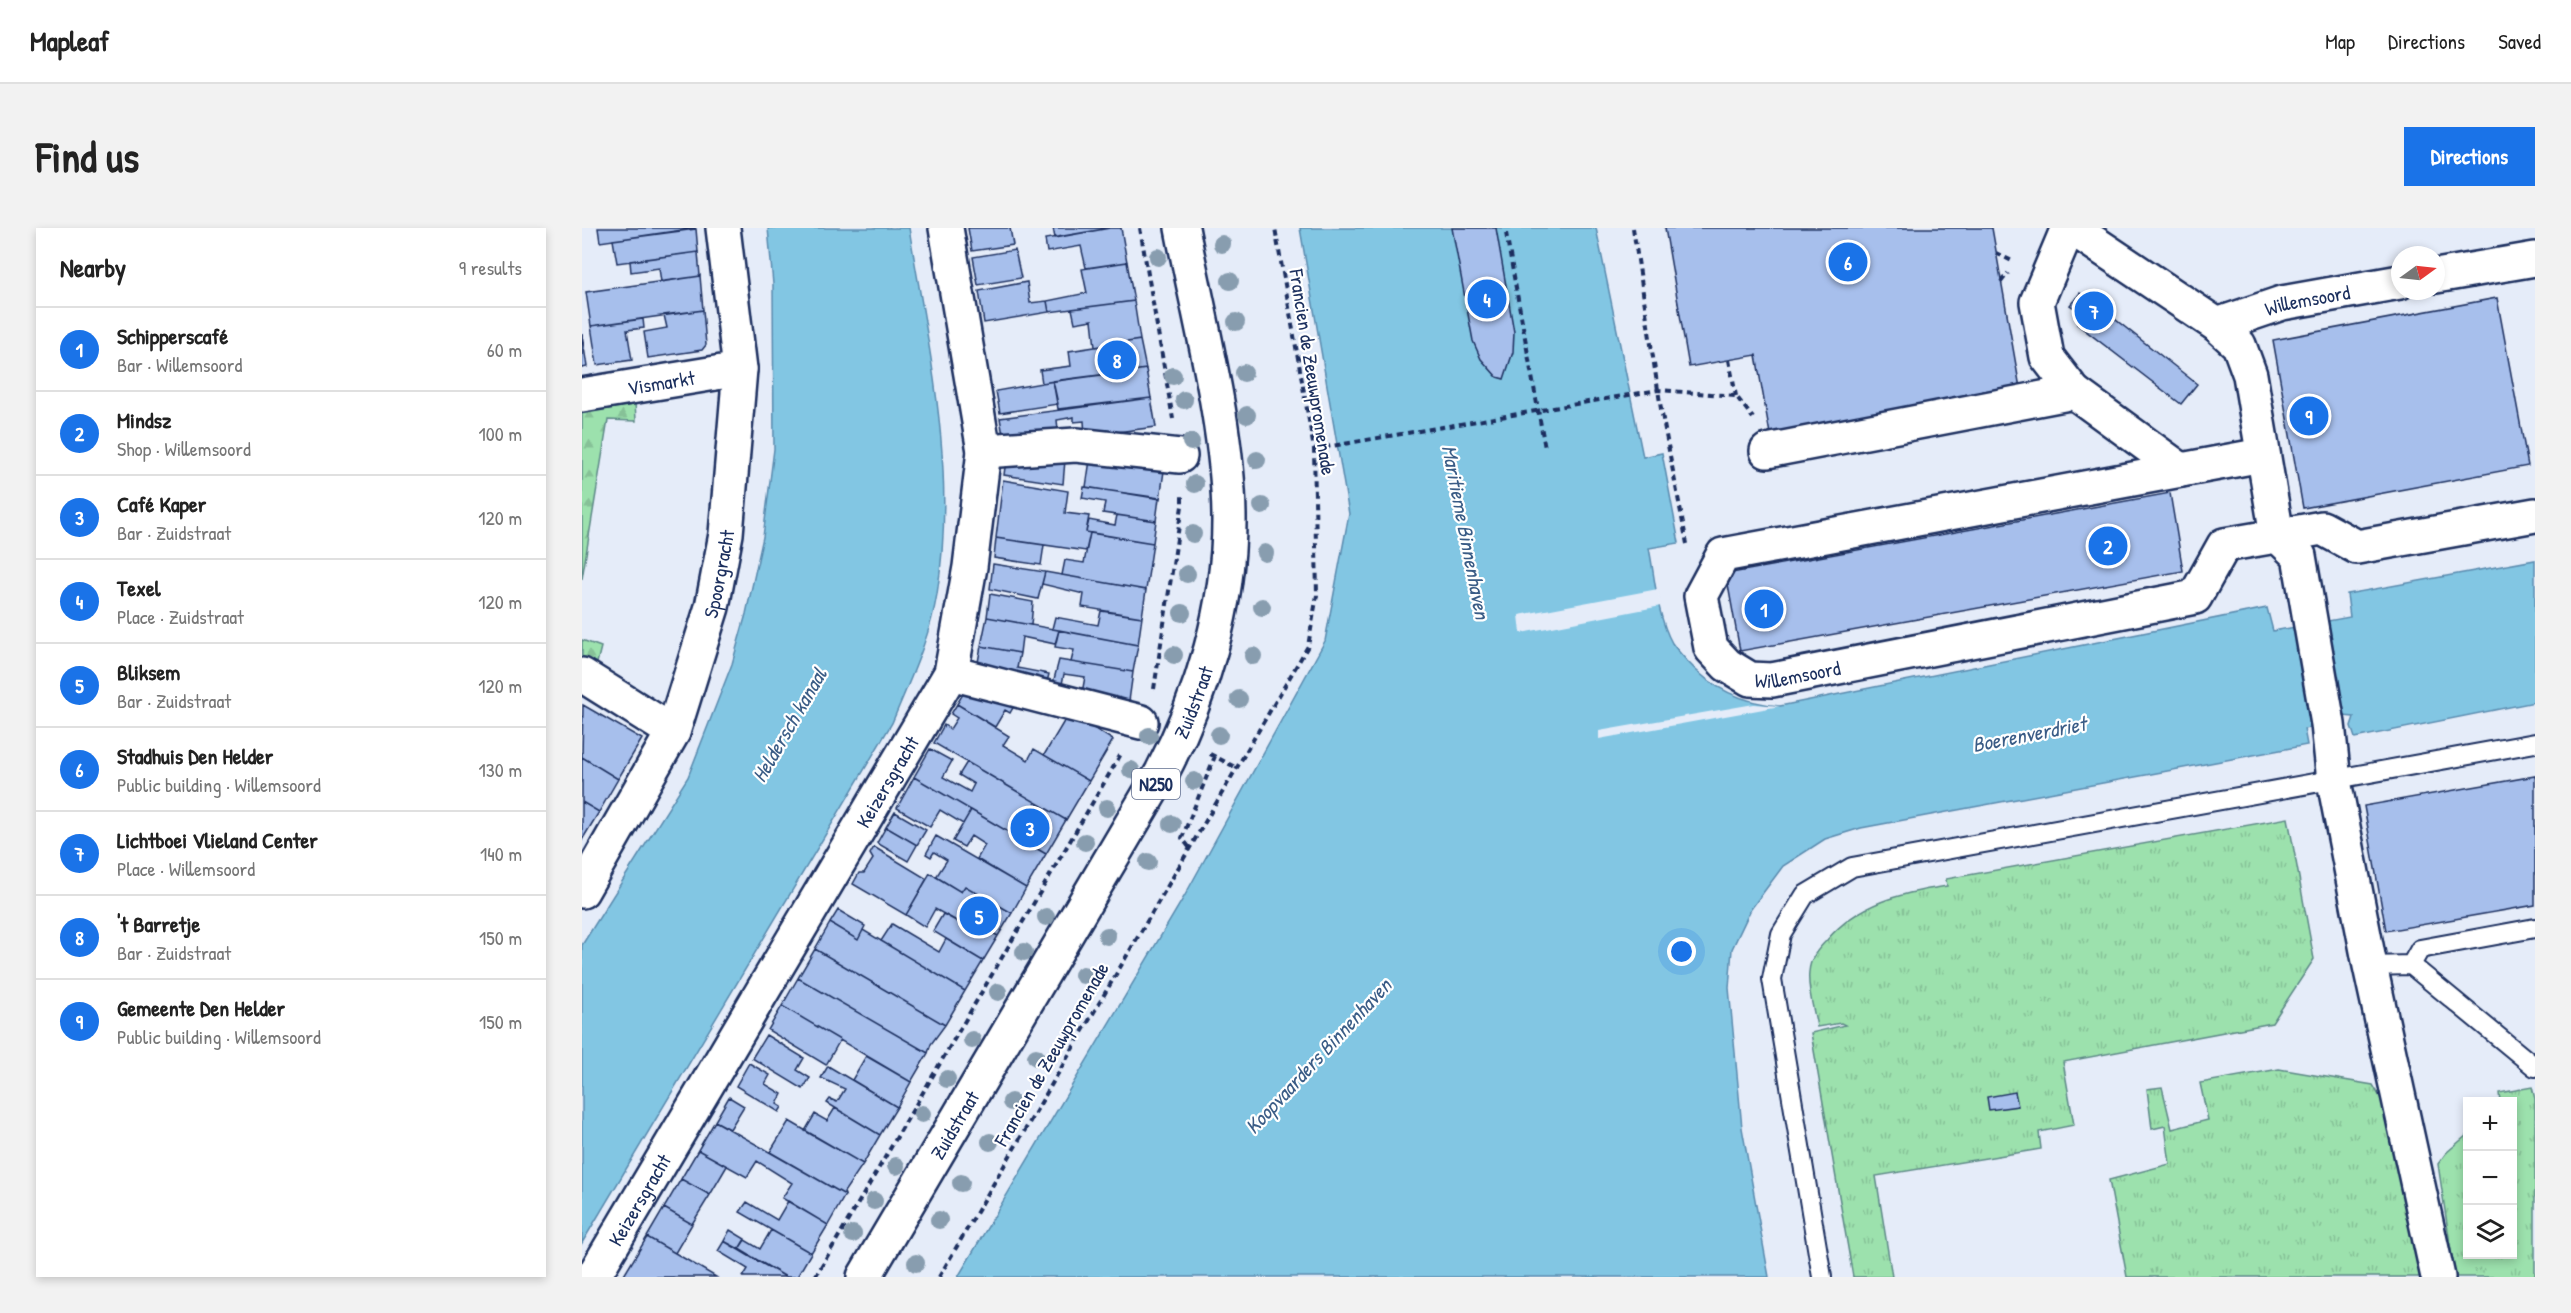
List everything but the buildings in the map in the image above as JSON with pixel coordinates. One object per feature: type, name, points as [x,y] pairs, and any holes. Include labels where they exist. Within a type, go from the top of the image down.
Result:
[{"type":"street","name":"Spoorgracht","points":[[582,891],[673,732],[712,607],[726,534],[740,369],[723,228]]},
{"type":"street","name":"Keizersgracht","points":[[593,1277],[951,673],[970,567],[984,451],[946,228]]},
{"type":"street","name":"Zuidstraat","points":[[864,1277],[1161,774],[1198,693],[1212,645],[1220,602],[1229,517],[1221,441],[1182,228]]},
{"type":"street","points":[[2181,470],[2074,392],[2047,357],[2037,302],[2070,228],[2217,325],[2239,345],[2250,375],[2262,455],[2311,624],[2328,724],[2334,781],[2370,966],[2438,1277]]},
{"type":"street","points":[[2445,274],[2535,259]]},
{"type":"street","name":"Willemsoord","points":[[2217,325],[2282,303],[2391,284]]},
{"type":"street","name":"Vismarkt","points":[[582,395],[740,369]]},
{"type":"street","points":[[1767,451],[2074,392]]},
{"type":"street","points":[[984,451],[1076,445],[1180,456]]},
{"type":"street","name":"Willemsoord","points":[[2262,455],[1723,555],[1701,596],[1711,648],[1727,665],[1750,679],[1772,680],[2195,597],[2224,545],[2288,546]]},
{"type":"street","points":[[2288,546],[2322,528],[2357,547],[2535,515]]},
{"type":"street","name":"Zuidstraat","points":[[951,673],[1141,722]]},
{"type":"street","points":[[590,681],[673,732]]},
{"type":"lane","points":[[1821,1277],[1772,979],[1781,934],[1805,895],[1852,867],[2535,743]]},
{"type":"lane","points":[[2411,965],[2420,949],[2535,928]]},
{"type":"lane","points":[[2370,966],[2411,965],[2535,1067]]},
{"type":"path","points":[[815,1277],[1141,722],[1154,690],[1181,518],[1180,456],[1140,228]]},
{"type":"path","name":"Francien de Zeeuwpromenade","points":[[939,1277],[1235,767],[1308,646],[1317,595],[1314,449],[1275,228]]},
{"type":"path","points":[[1633,228],[1661,409],[1688,549]]},
{"type":"path","points":[[1506,233],[1545,448]]},
{"type":"path","points":[[1996,253],[2016,263]]},
{"type":"path","points":[[1729,360],[1736,396],[1764,432],[1767,451]]},
{"type":"path","points":[[1314,449],[1658,390],[1736,396]]},
{"type":"path","points":[[1189,847],[1182,838],[1215,756],[1235,767]]},
{"type":"green space","points":[[582,400],[635,401],[636,421],[608,420],[582,579]]},
{"type":"green space","points":[[582,640],[601,647],[596,667],[582,666]]},
{"type":"green space","points":[[2288,818],[2314,959],[2272,1023],[2063,1062],[2074,1125],[2039,1132],[2041,1149],[1876,1176],[1892,1277],[1853,1277],[1811,1033],[1845,1025],[1841,1023],[1817,1027],[1809,979],[1813,958],[1839,927],[1866,908],[1881,902],[1913,892],[1947,886],[1946,879]]},
{"type":"green space","points":[[2279,1069],[2373,1085],[2391,1116],[2420,1277],[2127,1277],[2109,1180],[2170,1164],[2165,1126],[2152,1129],[2147,1089],[2162,1087],[2172,1129],[2208,1120],[2200,1083]]},
{"type":"green space","points":[[2532,1087],[2535,1099],[2535,1277],[2455,1277],[2438,1164],[2446,1153],[2463,1138],[2463,1259],[2517,1259],[2517,1097],[2500,1097],[2499,1093]]},
{"type":"water","name":"Heldersch kanaal","points":[[768,228],[909,228],[932,365],[942,456],[944,502],[937,594],[924,643],[892,723],[582,1243],[582,945],[688,777],[732,664],[746,614],[763,537],[774,449],[773,284]]},
{"type":"water","points":[[1300,228],[1596,228],[1643,457],[1662,453],[1679,543],[1649,548],[1663,621],[1672,643],[1697,671],[1718,687],[1741,698],[1780,706],[2267,608],[2273,631],[2350,617],[2347,594],[2535,560],[2535,702],[2355,738],[2351,726],[2354,717],[2343,716],[2344,721],[2304,729],[2307,745],[1861,828],[1825,839],[1783,866],[1751,909],[1732,949],[1729,988],[1742,1128],[1769,1277],[958,1277],[1184,897],[1325,641],[1349,514]]},
{"type":"pier","points":[[1658,589],[1661,606],[1521,633],[1519,615]]},
{"type":"pier","points":[[1754,704],[1780,706],[1599,739],[1599,731]]},
{"type":"place","name":"Stadhuis Den Helder","points":[[1848,262]]},
{"type":"place","name":"Texel","points":[[1487,299]]},
{"type":"place","name":"Lichtboei Vlieland Center","points":[[2094,311]]},
{"type":"place","name":"'t Barretje","points":[[1117,360]]},
{"type":"place","name":"Gemeente Den Helder","points":[[2309,416]]},
{"type":"place","name":"Mindsz","points":[[2108,546]]},
{"type":"place","name":"Schipperscafé","points":[[1764,609]]},
{"type":"place","name":"Café Kaper","points":[[1030,828]]},
{"type":"place","name":"Bliksem","points":[[979,916]]},
{"type":"water label","name":"Maritieme Binnenhaven","points":[[1466,532]]},
{"type":"water label","name":"Boerenverdriet","points":[[2029,734]]},
{"type":"water label","name":"Koopvaarders Binnenhaven","points":[[1318,1056]]}]
